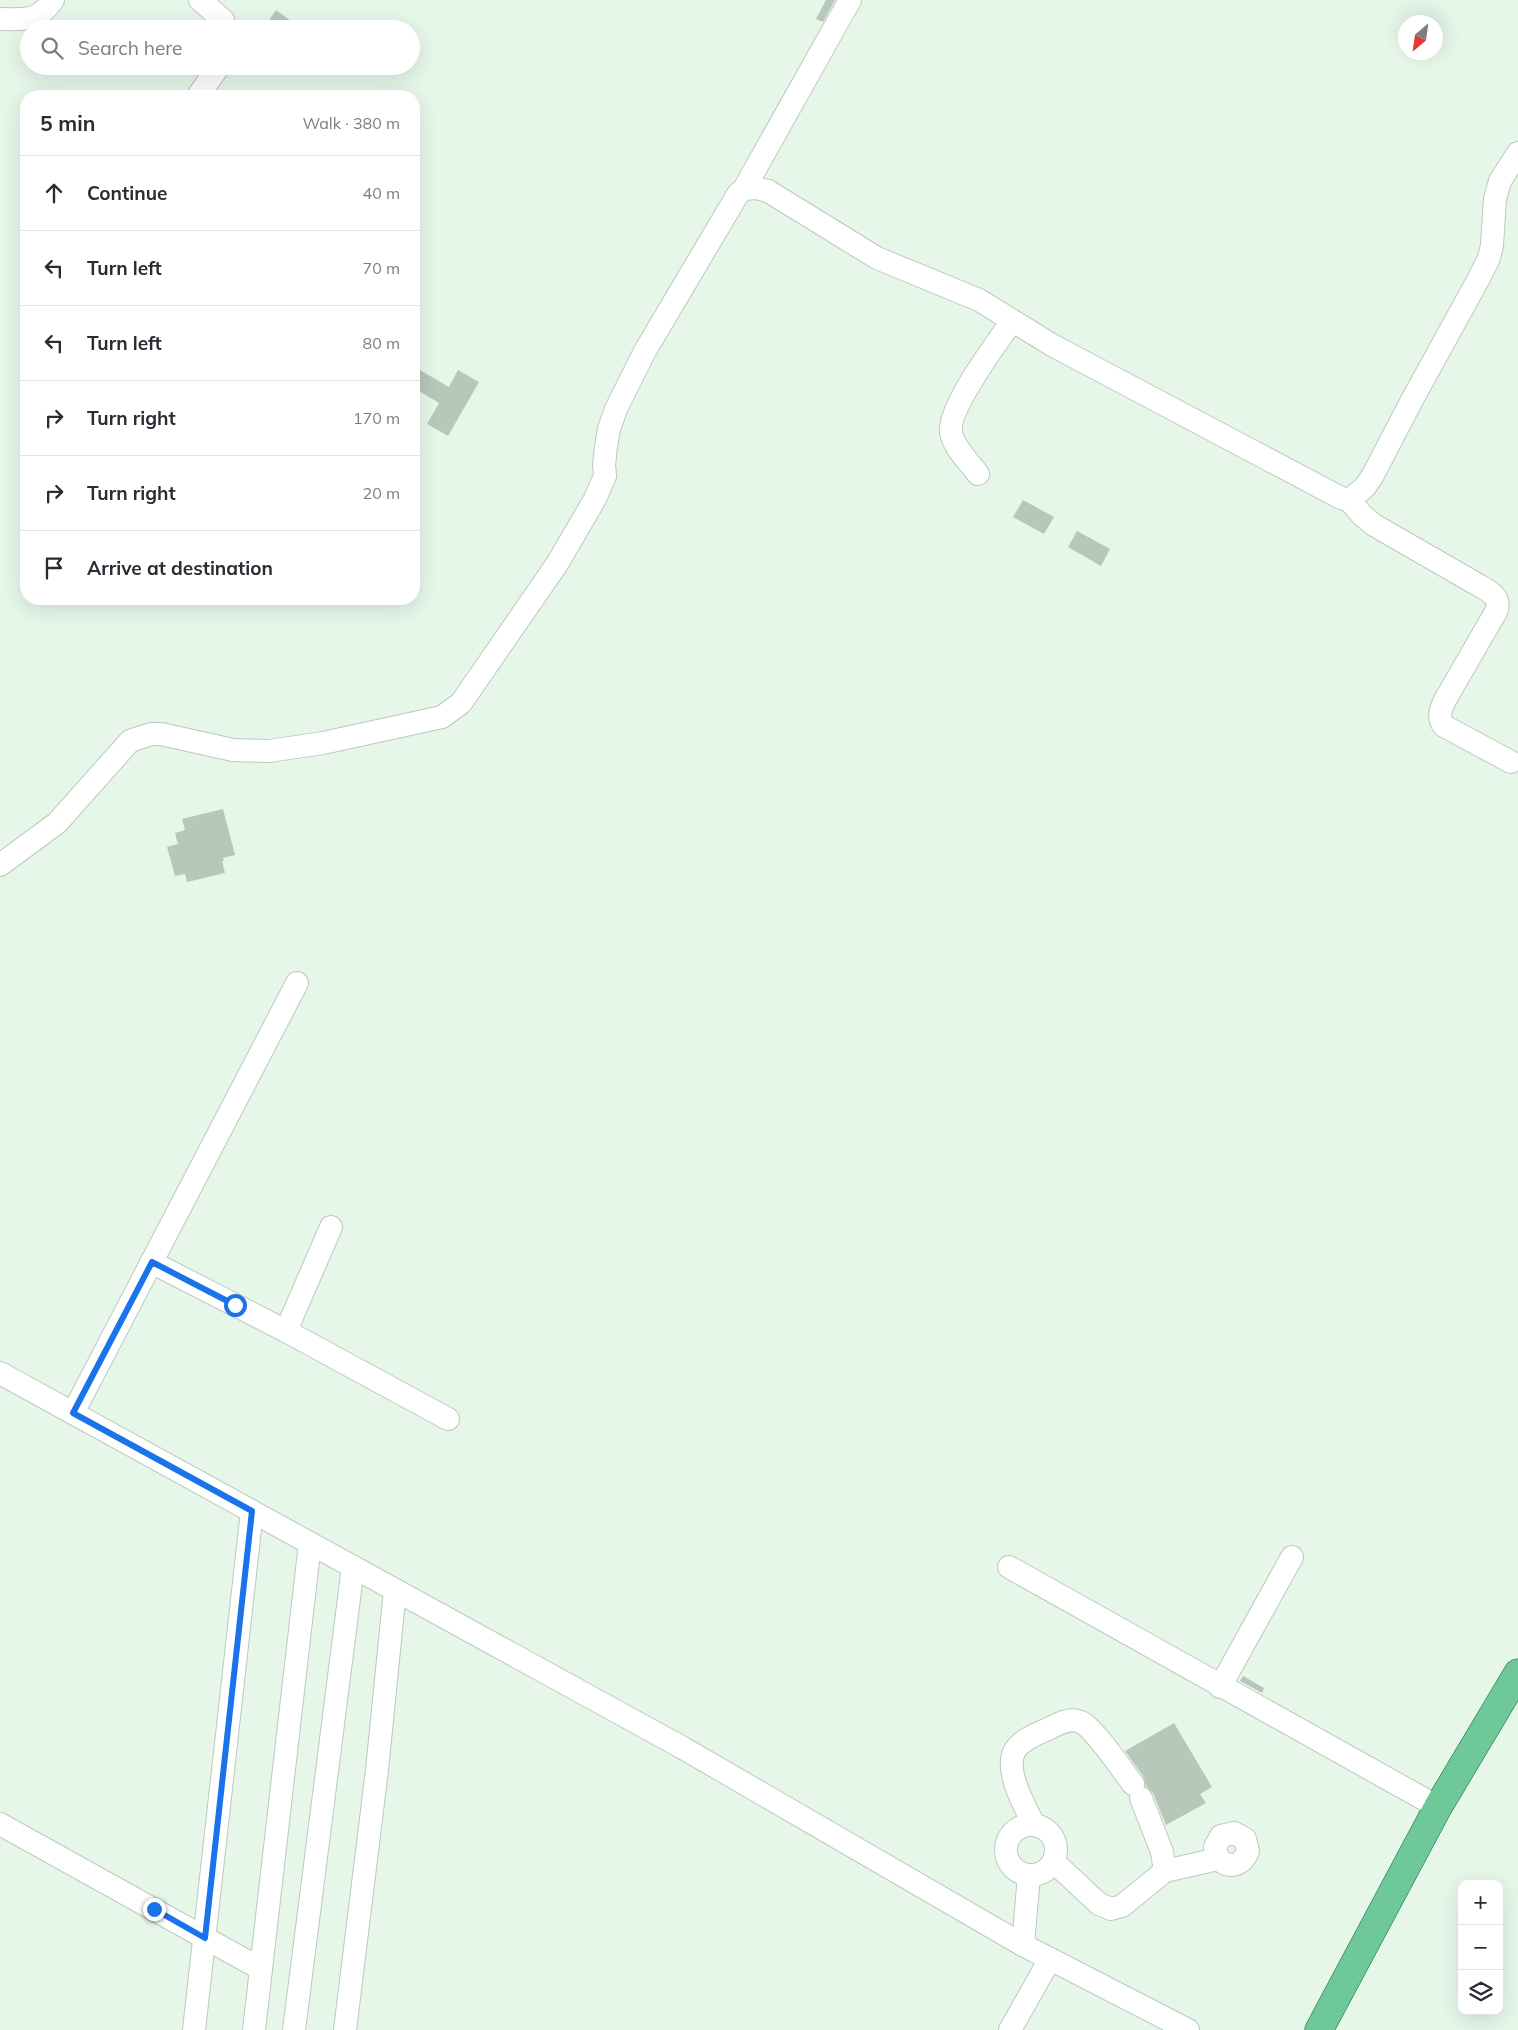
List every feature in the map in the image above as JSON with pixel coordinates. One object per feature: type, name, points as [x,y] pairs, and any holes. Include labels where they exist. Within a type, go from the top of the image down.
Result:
[{"type":"main road","points":[[1319,2030],[1438,1807],[1518,1673]]},
{"type":"street","points":[[0,19],[34,19],[46,10],[53,0]]},
{"type":"street","points":[[200,0],[223,20]]},
{"type":"street","points":[[0,865],[57,823],[130,741],[151,734],[233,750],[269,751],[323,742],[442,717],[461,703],[558,564],[595,499],[605,476],[604,465],[607,438],[616,409],[645,351],[738,194],[744,189],[850,0]]},
{"type":"street","points":[[202,90],[213,75]]},
{"type":"street","points":[[1349,500],[1365,487],[1373,475],[1489,258],[1492,245],[1495,199],[1500,180],[1518,153]]},
{"type":"street","points":[[744,189],[756,188],[768,191],[877,258],[979,300],[1052,345],[1341,498],[1349,500],[1374,525],[1491,592],[1497,599],[1497,610],[1445,700],[1439,715],[1444,726],[1511,762]]},
{"type":"street","points":[[978,474],[955,444],[951,431],[955,413],[967,388],[1012,321]]},
{"type":"street","points":[[73,1413],[297,983]]},
{"type":"street","points":[[286,1331],[331,1227]]},
{"type":"street","points":[[152,1262],[286,1331],[448,1419]]},
{"type":"street","points":[[0,1373],[683,1748],[1023,1945],[1188,2030]]},
{"type":"street","points":[[194,2030],[252,1511]]},
{"type":"street","points":[[254,2030],[310,1543]]},
{"type":"street","points":[[1220,1687],[1292,1557]]},
{"type":"street","points":[[294,2030],[353,1566]]},
{"type":"street","points":[[1009,1568],[1438,1807]]},
{"type":"street","points":[[345,2030],[377,1770],[395,1590]]},
{"type":"street","points":[[1034,1824],[1016,1788],[1012,1761],[1014,1752],[1030,1737],[1064,1721],[1081,1722],[1090,1730],[1137,1791],[1162,1852],[1165,1871]]},
{"type":"street","points":[[0,1824],[261,1969]]},
{"type":"street","points":[[1034,1824],[1051,1834],[1055,1842],[1056,1852],[1054,1862],[1047,1869],[1039,1874],[1029,1875],[1019,1872],[1012,1866],[1007,1857],[1006,1847],[1009,1838],[1015,1830],[1034,1824]]},
{"type":"street","points":[[1054,1862],[1099,1904],[1110,1909],[1122,1906],[1165,1871],[1218,1859]]},
{"type":"street","points":[[1023,1945],[1029,1875]]},
{"type":"street","points":[[1010,2030],[1050,1959]]},
{"type":"building","points":[[826,0],[835,0],[823,22],[816,19]]},
{"type":"building","points":[[276,10],[290,20],[269,20]]},
{"type":"building","points":[[420,370],[449,387],[458,370],[479,382],[448,436],[427,424],[439,403],[420,392]]},
{"type":"building","points":[[1023,500],[1054,517],[1044,534],[1013,517]]},
{"type":"building","points":[[1077,531],[1110,549],[1101,566],[1068,547]]},
{"type":"building","points":[[223,809],[235,855],[223,858],[225,873],[187,882],[185,874],[175,876],[167,847],[178,844],[175,833],[185,830],[182,819]]},
{"type":"building","points":[[1243,1676],[1264,1688],[1262,1693],[1240,1681]]},
{"type":"building","points":[[1174,1723],[1212,1787],[1200,1794],[1206,1803],[1166,1825],[1153,1793],[1146,1786],[1143,1776],[1125,1751]]},
{"type":"route","points":[[154,1909],[205,1938],[252,1511],[73,1413],[152,1262],[235,1305]]}]
